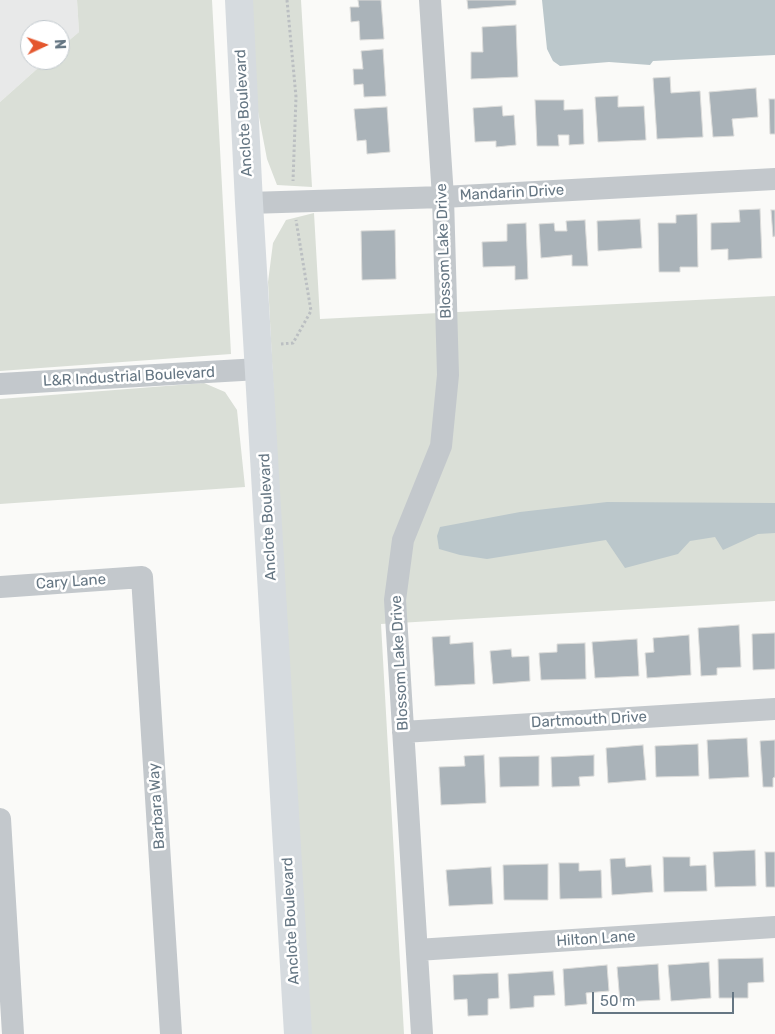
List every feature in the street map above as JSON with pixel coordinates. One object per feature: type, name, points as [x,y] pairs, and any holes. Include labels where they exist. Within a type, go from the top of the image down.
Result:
[{"type":"street","name":"Anclote Boulevard","points":[[239,0],[249,203],[298,1034]]},
{"type":"street","name":"Blossom Lake Drive","points":[[422,1034],[395,600],[402,540],[441,446],[448,375],[443,197],[430,0]]},
{"type":"street","name":"Mandarin Drive","points":[[249,203],[443,197],[775,179]]},
{"type":"street","name":"L&R Industrial Boulevard","points":[[0,384],[259,370]]},
{"type":"street","name":"Cary Lane","points":[[0,587],[142,577]]},
{"type":"street","name":"Barbara Way","points":[[142,577],[171,1034]]},
{"type":"street","name":"Dartmouth Drive","points":[[404,732],[775,709]]},
{"type":"street","points":[[0,819],[3,900],[13,1034]]},
{"type":"street","name":"Hilton Lane","points":[[417,950],[775,927]]},
{"type":"shaded area","points":[[0,0],[77,0],[79,32],[70,40],[70,20],[20,20],[20,70],[36,70],[0,102]]},
{"type":"shaded area","points":[[77,0],[212,0],[231,354],[0,371],[0,102],[36,70],[70,70],[70,40],[79,32]]},
{"type":"shaded area","points":[[250,0],[301,0],[312,187],[277,185],[267,159],[255,96]]},
{"type":"shaded area","points":[[542,0],[775,0],[775,55],[653,61],[650,65],[609,62],[560,66],[553,61],[547,49]]},
{"type":"shaded area","points":[[314,213],[320,319],[775,296],[775,601],[381,624],[404,1034],[306,1034],[268,282],[273,243],[286,220]]},
{"type":"shaded area","points":[[204,383],[225,392],[237,410],[245,487],[0,504],[0,399]]},
{"type":"shaded area","points":[[607,502],[775,503],[775,533],[758,534],[723,550],[715,537],[690,541],[678,554],[625,568],[606,540],[487,559],[460,555],[439,549],[437,536],[440,527],[520,512]]},
{"type":"building","points":[[358,0],[381,0],[384,39],[360,40],[359,21],[351,22],[350,7],[359,7]]},
{"type":"building","points":[[467,0],[516,0],[516,5],[468,9]]},
{"type":"building","points":[[516,25],[518,77],[471,79],[471,52],[483,52],[482,27]]},
{"type":"building","points":[[383,49],[386,96],[364,97],[363,84],[354,85],[353,69],[363,69],[361,51]]},
{"type":"building","points":[[670,77],[671,93],[700,91],[703,137],[657,139],[653,78]]},
{"type":"building","points":[[756,88],[758,117],[732,119],[734,136],[713,137],[709,92]]},
{"type":"building","points":[[618,96],[618,107],[644,106],[646,140],[598,142],[595,97]]},
{"type":"building","points":[[769,99],[775,99],[775,134],[770,134]]},
{"type":"building","points":[[535,100],[564,100],[564,110],[583,109],[584,144],[569,145],[569,135],[558,135],[559,146],[537,146]]},
{"type":"building","points":[[502,106],[503,116],[514,115],[516,145],[496,147],[496,141],[475,142],[473,108]]},
{"type":"building","points":[[387,107],[390,152],[367,154],[366,140],[357,141],[354,109]]},
{"type":"building","points":[[760,209],[762,258],[728,260],[728,249],[711,250],[711,223],[740,222],[739,210]]},
{"type":"building","points":[[771,210],[775,210],[775,236],[773,237]]},
{"type":"building","points":[[697,214],[698,267],[680,267],[680,272],[659,272],[658,223],[676,223],[676,215]]},
{"type":"building","points":[[640,219],[642,248],[598,251],[597,221]]},
{"type":"building","points":[[585,220],[588,266],[572,266],[572,255],[541,258],[539,224],[554,223],[555,231],[567,231],[566,221]]},
{"type":"building","points":[[526,223],[528,279],[515,280],[515,266],[483,267],[482,242],[507,241],[507,224]]},
{"type":"building","points":[[395,230],[396,279],[362,280],[361,231]]},
{"type":"building","points":[[739,625],[741,667],[717,668],[717,675],[701,676],[698,628]]},
{"type":"building","points":[[775,633],[775,669],[753,670],[752,634]]},
{"type":"building","points":[[689,635],[691,675],[647,678],[645,653],[654,652],[653,638]]},
{"type":"building","points":[[450,636],[450,644],[473,642],[475,684],[435,686],[432,637]]},
{"type":"building","points":[[637,639],[639,676],[595,678],[592,642]]},
{"type":"building","points":[[585,643],[586,679],[541,680],[539,653],[557,652],[557,644]]},
{"type":"building","points":[[511,649],[512,657],[529,656],[530,681],[493,684],[490,651]]},
{"type":"building","points":[[747,738],[749,777],[709,779],[707,740]]},
{"type":"building","points":[[775,740],[775,777],[773,778],[773,787],[763,787],[760,741]]},
{"type":"building","points":[[698,744],[699,776],[656,777],[655,746]]},
{"type":"building","points":[[643,745],[646,780],[608,783],[606,748]]},
{"type":"building","points":[[484,755],[486,803],[441,805],[439,767],[465,766],[464,756]]},
{"type":"building","points":[[594,755],[594,776],[579,777],[580,786],[552,787],[551,757]]},
{"type":"building","points":[[539,756],[539,786],[500,787],[499,757]]},
{"type":"building","points":[[755,850],[756,886],[715,887],[713,852]]},
{"type":"building","points":[[765,852],[775,852],[775,887],[766,887]]},
{"type":"building","points":[[663,857],[690,857],[690,866],[706,865],[707,891],[664,892]]},
{"type":"building","points":[[625,858],[626,867],[651,865],[653,892],[612,895],[610,859]]},
{"type":"building","points":[[559,863],[579,863],[579,871],[601,870],[602,898],[560,899]]},
{"type":"building","points":[[548,864],[548,900],[504,900],[503,865]]},
{"type":"building","points":[[491,867],[493,904],[449,906],[446,870]]},
{"type":"building","points":[[763,958],[764,982],[748,983],[748,998],[719,998],[718,959]]},
{"type":"building","points":[[709,962],[711,998],[671,1001],[668,965]]},
{"type":"building","points":[[658,964],[660,1000],[620,1002],[617,967]]},
{"type":"building","points":[[607,965],[609,991],[586,993],[587,1004],[565,1006],[563,969]]},
{"type":"building","points":[[553,971],[555,995],[534,996],[534,1007],[510,1009],[508,974]]},
{"type":"building","points":[[498,973],[499,998],[488,999],[488,1015],[468,1016],[467,999],[454,1000],[453,975]]}]
